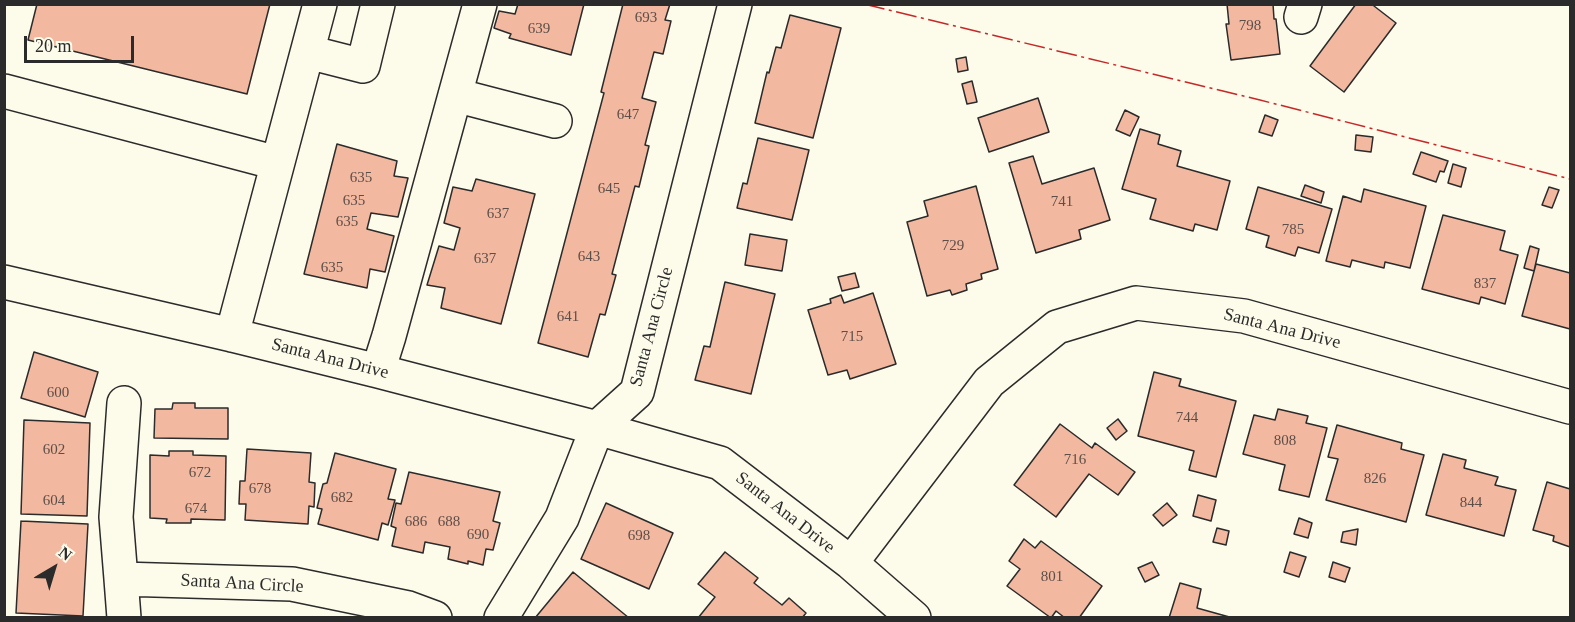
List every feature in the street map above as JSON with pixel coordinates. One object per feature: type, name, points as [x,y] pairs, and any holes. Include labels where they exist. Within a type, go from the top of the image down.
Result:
[{"type":"street","points":[[232,335],[320,4]]},
{"type":"street","points":[[308,52],[363,66],[378,4]]},
{"type":"street","points":[[378,371],[480,4]]},
{"type":"street","name":"Santa Ana Circle","points":[[501,618],[562,518],[597,428],[637,392],[735,4]]},
{"type":"street","points":[[4,91],[277,164]]},
{"type":"street","points":[[455,95],[555,121]]},
{"type":"street","name":"Santa Ana Drive","points":[[4,282],[378,371],[597,428],[720,463],[851,564],[989,381],[1057,327],[1136,303],[1244,316],[1570,407]]},
{"type":"street","points":[[124,403],[116,517],[124,618]]},
{"type":"street","points":[[851,564],[914,618]]},
{"type":"street","name":"Santa Ana Circle","points":[[120,579],[292,584],[408,608],[435,618]]},
{"type":"building","points":[[37,4],[270,4],[247,94],[28,40]]},
{"type":"building","points":[[518,4],[584,4],[571,55],[509,38],[511,34],[494,28],[499,11],[515,14]]},
{"type":"building","points":[[623,4],[670,4],[665,20],[671,21],[663,54],[654,52],[642,98],[656,102],[645,145],[649,146],[639,187],[635,186],[612,274],[616,275],[605,315],[600,314],[588,357],[538,343],[604,93],[601,92]]},
{"type":"building","points":[[1227,4],[1273,4],[1280,54],[1231,60],[1226,24],[1229,24]]},
{"type":"building","points":[[1356,4],[1375,4],[1374,6],[1396,23],[1344,92],[1310,66]]},
{"type":"building","points":[[790,15],[841,28],[813,138],[755,123],[767,72],[769,73],[776,47],[781,48]]},
{"type":"building","points":[[966,57],[968,70],[958,72],[956,59]]},
{"type":"building","points":[[972,81],[977,102],[967,104],[962,84]]},
{"type":"building","points":[[1038,98],[1049,132],[989,152],[978,118]]},
{"type":"building","points":[[1125,110],[1139,117],[1130,136],[1116,130]]},
{"type":"building","points":[[1265,115],[1278,120],[1272,136],[1259,132]]},
{"type":"building","points":[[1140,129],[1160,135],[1158,144],[1181,151],[1177,166],[1230,181],[1217,230],[1195,224],[1193,231],[1150,219],[1156,199],[1122,189]]},
{"type":"building","points":[[1356,135],[1373,137],[1371,152],[1355,150]]},
{"type":"building","points":[[758,138],[809,150],[792,220],[737,208],[743,183],[747,184]]},
{"type":"building","points":[[337,144],[397,161],[394,176],[408,178],[398,217],[371,213],[367,229],[394,236],[385,272],[370,269],[367,288],[304,274]]},
{"type":"building","points":[[1421,152],[1448,161],[1444,172],[1440,171],[1436,182],[1413,174]]},
{"type":"building","points":[[1033,156],[1042,184],[1094,168],[1110,220],[1079,230],[1081,239],[1036,253],[1009,163]]},
{"type":"building","points":[[1453,164],[1466,168],[1461,187],[1448,183]]},
{"type":"building","points":[[476,179],[535,194],[501,324],[441,308],[445,288],[427,285],[439,246],[454,250],[460,228],[444,223],[453,187],[472,191]]},
{"type":"building","points":[[1305,185],[1324,192],[1321,203],[1301,196]]},
{"type":"building","points":[[976,186],[998,269],[981,274],[982,279],[966,284],[967,290],[952,295],[950,290],[927,296],[907,222],[928,216],[924,201]]},
{"type":"building","points":[[1258,187],[1332,209],[1319,253],[1298,247],[1295,256],[1266,247],[1269,236],[1246,229]]},
{"type":"building","points":[[1549,187],[1559,190],[1552,208],[1542,205]]},
{"type":"building","points":[[1364,189],[1426,206],[1410,268],[1385,262],[1384,268],[1352,260],[1350,267],[1326,261],[1343,196],[1361,202]]},
{"type":"building","points":[[1443,215],[1505,231],[1500,250],[1518,255],[1505,304],[1481,297],[1479,304],[1422,289]]},
{"type":"building","points":[[750,234],[787,240],[782,271],[745,265]]},
{"type":"building","points":[[1530,246],[1539,249],[1534,271],[1524,268]]},
{"type":"building","points":[[1536,264],[1570,273],[1570,329],[1522,316]]},
{"type":"building","points":[[855,273],[859,287],[842,291],[838,277]]},
{"type":"building","points":[[725,282],[775,294],[751,394],[695,380],[704,346],[710,347]]},
{"type":"building","points":[[873,293],[896,364],[850,379],[847,370],[828,375],[808,310],[831,303],[830,299],[841,295],[844,303]]},
{"type":"building","points":[[34,352],[98,372],[85,417],[21,398]]},
{"type":"building","points":[[1154,372],[1181,379],[1179,386],[1236,401],[1216,477],[1189,470],[1194,451],[1138,436]]},
{"type":"building","points":[[173,403],[195,403],[195,408],[228,408],[228,439],[154,438],[155,409],[172,409]]},
{"type":"building","points":[[1278,409],[1308,416],[1306,423],[1327,428],[1309,497],[1279,490],[1285,465],[1243,454],[1254,415],[1275,420]]},
{"type":"building","points":[[1118,419],[1127,431],[1116,440],[1107,428]]},
{"type":"building","points":[[24,420],[90,423],[87,516],[21,514]]},
{"type":"building","points":[[1060,424],[1092,448],[1095,443],[1135,472],[1118,495],[1089,474],[1056,517],[1014,485]]},
{"type":"building","points":[[1337,425],[1402,443],[1401,449],[1424,455],[1406,522],[1326,500],[1338,459],[1328,457]]},
{"type":"building","points":[[247,449],[311,453],[309,482],[315,483],[314,507],[309,506],[308,524],[245,520],[246,504],[239,504],[240,481],[245,481]]},
{"type":"building","points":[[169,451],[193,451],[193,455],[226,456],[225,520],[191,519],[191,523],[166,523],[167,519],[150,518],[150,455],[169,456]]},
{"type":"building","points":[[335,453],[396,469],[388,499],[395,500],[388,525],[382,523],[378,540],[318,524],[322,509],[317,508]]},
{"type":"building","points":[[1443,454],[1466,460],[1464,468],[1498,477],[1495,485],[1516,490],[1504,536],[1426,515]]},
{"type":"building","points":[[409,472],[500,492],[493,521],[500,523],[493,550],[486,549],[483,565],[448,559],[450,547],[425,542],[423,553],[392,546],[396,528],[391,526],[396,503],[401,504]]},
{"type":"building","points":[[1547,482],[1570,489],[1570,547],[1553,541],[1554,536],[1533,530]]},
{"type":"building","points":[[1198,495],[1216,500],[1211,521],[1193,516]]},
{"type":"building","points":[[606,503],[673,533],[649,589],[581,559]]},
{"type":"building","points":[[1167,503],[1177,515],[1163,526],[1153,515]]},
{"type":"building","points":[[1299,518],[1312,523],[1308,538],[1294,534]]},
{"type":"building","points":[[21,521],[88,524],[83,616],[16,613]]},
{"type":"building","points":[[1217,528],[1229,531],[1226,545],[1213,542]]},
{"type":"building","points":[[1358,529],[1356,545],[1341,542],[1343,532]]},
{"type":"building","points":[[1024,539],[1035,548],[1041,541],[1102,586],[1079,618],[1065,618],[1056,611],[1051,618],[1007,586],[1020,569],[1009,561]]},
{"type":"building","points":[[725,552],[758,578],[754,583],[782,605],[789,598],[806,613],[802,618],[698,618],[715,597],[698,584]]},
{"type":"building","points":[[1290,552],[1306,557],[1299,577],[1284,572]]},
{"type":"building","points":[[1152,562],[1159,575],[1145,582],[1138,568]]},
{"type":"building","points":[[1333,562],[1350,568],[1345,582],[1329,577]]},
{"type":"building","points":[[573,572],[629,618],[535,618]]},
{"type":"building","points":[[1180,583],[1201,589],[1197,608],[1233,618],[1169,618]]},
{"type":"power","points":[[864,4],[1260,100],[1570,179]]}]
